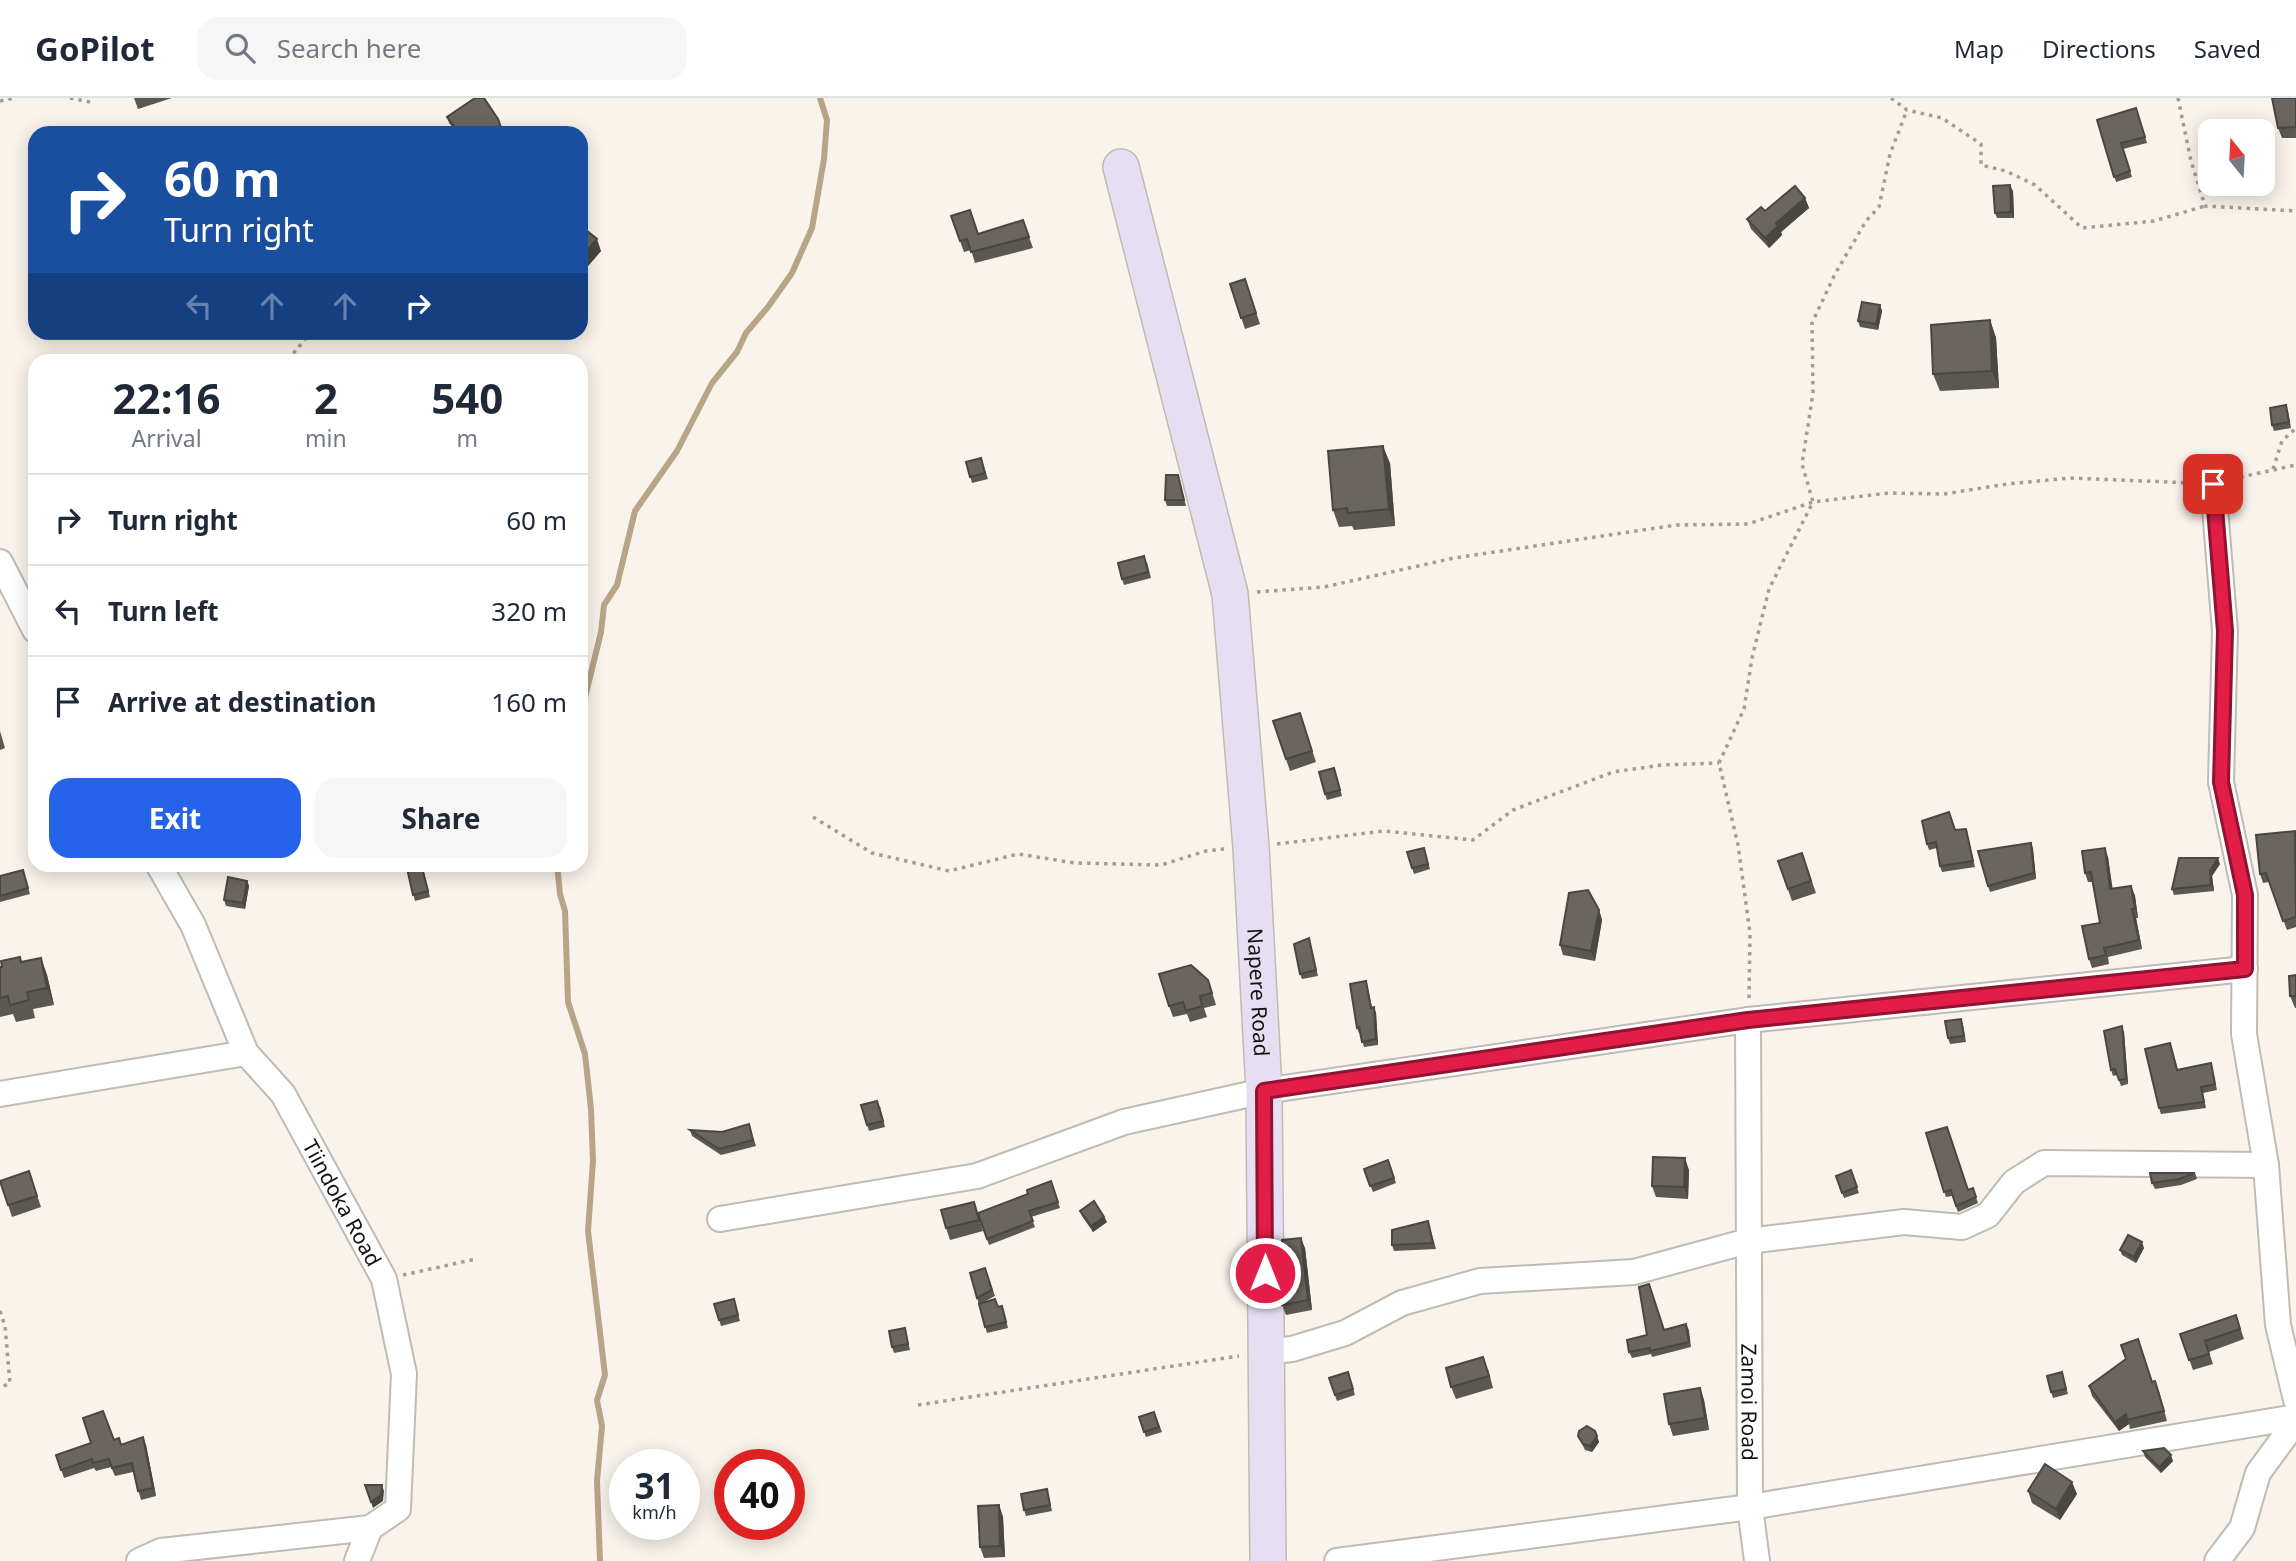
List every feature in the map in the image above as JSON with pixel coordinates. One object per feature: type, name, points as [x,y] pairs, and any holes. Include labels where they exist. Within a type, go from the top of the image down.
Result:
[{"type":"street","name":"Napere Road","points":[[1121,166],[1230,594],[1251,847],[1264,1091],[1268,1561]]},
{"type":"street","points":[[2213,484],[2225,631],[2221,782],[2245,895],[2244,1034],[2266,1165],[2278,1325],[2296,1400]]},
{"type":"street","points":[[0,562],[28,615]]},
{"type":"street","name":"Tiindoka Road","points":[[163,872],[193,925],[246,1053],[283,1094],[384,1279],[404,1374],[398,1509],[370,1528]]},
{"type":"street","points":[[720,1219],[976,1176],[1124,1122],[1264,1091],[1748,1020],[2245,969]]},
{"type":"street","name":"Zamoi Road","points":[[1748,1020],[1750,1507],[1758,1561]]},
{"type":"street","points":[[0,1094],[246,1053]]},
{"type":"street","points":[[1266,1352],[1292,1349],[1345,1333],[1402,1303],[1480,1281],[1634,1272],[1748,1241],[1904,1222],[1962,1227],[1988,1215],[2014,1182],[2044,1163],[2266,1165]]},
{"type":"street","points":[[1337,1561],[1750,1507],[2296,1419]]},
{"type":"street","points":[[2217,1561],[2242,1528],[2258,1473],[2296,1419]]},
{"type":"street","points":[[139,1561],[161,1551],[370,1528],[357,1561]]},
{"type":"path","points":[[0,101],[13,98]]},
{"type":"path","points":[[70,98],[95,103]]},
{"type":"path","points":[[1891,98],[1907,110],[1942,118],[1981,144],[1981,164],[2006,171],[2035,186],[2082,228],[2154,221],[2205,206],[2296,211]]},
{"type":"path","points":[[2178,98],[2191,161],[2205,206]]},
{"type":"path","points":[[1748,1020],[1750,933],[1738,845],[1719,763],[1744,709],[1752,658],[1769,589],[1813,502],[1802,464],[1813,393],[1812,323],[1835,274],[1866,221],[1879,207],[1890,154],[1907,110]]},
{"type":"path","points":[[293,354],[304,340]]},
{"type":"path","points":[[2273,468],[2282,442],[2296,428]]},
{"type":"path","points":[[1230,594],[1324,587],[1454,558],[1677,525],[1748,524],[1813,502],[1889,493],[1944,495],[2007,484],[2070,478],[2213,484],[2273,468],[2296,465]]},
{"type":"path","points":[[384,1279],[476,1259]]},
{"type":"path","points":[[0,1311],[5,1326],[10,1382],[0,1388]]},
{"type":"path","points":[[918,1405],[1266,1352]]},
{"type":"building","points":[[475,98],[484,98],[500,126],[454,126],[447,117]]},
{"type":"building","points":[[2272,98],[2296,98],[2296,127],[2278,128]]},
{"type":"building","points":[[2136,108],[2145,137],[2121,143],[2130,171],[2114,177],[2097,120]]},
{"type":"building","points":[[2010,185],[2011,212],[1995,213],[1993,186]]},
{"type":"building","points":[[1795,186],[1805,198],[1776,223],[1778,226],[1765,238],[1747,219],[1761,207],[1765,211]]},
{"type":"building","points":[[970,210],[978,234],[1023,220],[1029,237],[971,252],[967,239],[960,241],[951,216]]},
{"type":"building","points":[[588,232],[597,239],[588,249]]},
{"type":"building","points":[[1245,279],[1256,313],[1241,318],[1230,284]]},
{"type":"building","points":[[1862,302],[1880,305],[1876,324],[1858,321]]},
{"type":"building","points":[[1990,320],[1992,371],[1933,374],[1931,325]]},
{"type":"building","points":[[2286,405],[2289,422],[2272,425],[2270,408]]},
{"type":"building","points":[[1383,446],[1389,509],[1348,513],[1347,508],[1333,510],[1328,451]]},
{"type":"building","points":[[981,458],[985,473],[970,477],[966,462]]},
{"type":"building","points":[[1166,475],[1178,475],[1184,500],[1165,500]]},
{"type":"building","points":[[1144,556],[1148,572],[1122,579],[1118,563]]},
{"type":"building","points":[[1300,713],[1312,751],[1286,759],[1273,721]]},
{"type":"building","points":[[1334,768],[1340,790],[1325,794],[1319,772]]},
{"type":"building","points":[[1949,812],[1955,830],[1966,829],[1973,861],[1940,866],[1936,842],[1927,844],[1922,821]]},
{"type":"building","points":[[2295,831],[2296,917],[2283,921],[2266,873],[2260,874],[2256,835]]},
{"type":"building","points":[[2031,843],[2034,873],[1988,886],[1978,851]]},
{"type":"building","points":[[1424,848],[1428,864],[1412,868],[1407,852]]},
{"type":"building","points":[[2105,848],[2110,889],[2131,886],[2135,909],[2132,909],[2139,940],[2104,948],[2106,955],[2089,959],[2082,926],[2100,923],[2091,872],[2085,873],[2082,851]]},
{"type":"building","points":[[1802,853],[1811,881],[1788,889],[1778,861]]},
{"type":"building","points":[[2179,858],[2218,858],[2210,871],[2211,885],[2172,889]]},
{"type":"building","points":[[23,870],[28,888],[0,896],[0,876]]},
{"type":"building","points":[[408,872],[423,872],[428,891],[413,895]]},
{"type":"building","points":[[228,877],[247,881],[243,903],[224,900]]},
{"type":"building","points":[[1588,890],[1599,910],[1591,951],[1560,945],[1569,893]]},
{"type":"building","points":[[1309,938],[1316,970],[1300,974],[1294,944]]},
{"type":"building","points":[[20,957],[21,962],[41,958],[47,988],[27,992],[29,1000],[10,1005],[8,996],[0,998],[1,961]]},
{"type":"building","points":[[1191,965],[1208,980],[1212,993],[1200,996],[1202,1006],[1186,1011],[1183,1002],[1169,1006],[1159,974]]},
{"type":"building","points":[[2296,975],[2296,996],[2290,996],[2289,976]]},
{"type":"building","points":[[1366,981],[1371,1008],[1374,1007],[1376,1039],[1362,1042],[1350,984]]},
{"type":"building","points":[[1961,1019],[1964,1036],[1948,1038],[1945,1021]]},
{"type":"building","points":[[2122,1026],[2126,1079],[2119,1080],[2115,1069],[2111,1070],[2104,1031]]},
{"type":"building","points":[[2170,1043],[2177,1070],[2211,1063],[2215,1084],[2201,1087],[2204,1102],[2159,1108],[2145,1049]]},
{"type":"building","points":[[877,1101],[883,1121],[867,1125],[861,1105]]},
{"type":"building","points":[[749,1124],[753,1140],[719,1149],[690,1130],[722,1132]]},
{"type":"building","points":[[1947,1127],[1968,1190],[1973,1188],[1976,1197],[1956,1206],[1951,1190],[1944,1192],[1926,1133]]},
{"type":"building","points":[[1653,1157],[1685,1158],[1684,1187],[1652,1186]]},
{"type":"building","points":[[1388,1160],[1394,1178],[1370,1186],[1364,1169]]},
{"type":"building","points":[[1851,1170],[1857,1187],[1842,1193],[1836,1176]]},
{"type":"building","points":[[29,1171],[37,1196],[8,1205],[0,1181]]},
{"type":"building","points":[[2150,1173],[2195,1173],[2179,1179],[2152,1183]]},
{"type":"building","points":[[1051,1181],[1058,1202],[1029,1211],[1033,1221],[987,1239],[978,1213],[1028,1194],[1027,1190]]},
{"type":"building","points":[[1094,1201],[1104,1217],[1091,1226],[1080,1211]]},
{"type":"building","points":[[974,1202],[979,1220],[946,1228],[941,1210]]},
{"type":"building","points":[[1428,1221],[1433,1243],[1392,1245],[1392,1230]]},
{"type":"building","points":[[2128,1235],[2142,1242],[2134,1257],[2120,1250]]},
{"type":"building","points":[[1301,1238],[1308,1300],[1282,1305],[1282,1240]]},
{"type":"building","points":[[985,1268],[992,1290],[977,1298],[970,1273]]},
{"type":"building","points":[[1649,1284],[1664,1330],[1686,1324],[1689,1342],[1650,1351],[1650,1348],[1629,1352],[1627,1340],[1647,1335],[1639,1287]]},
{"type":"building","points":[[734,1299],[738,1315],[719,1320],[714,1304]]},
{"type":"building","points":[[995,1299],[998,1307],[1002,1306],[1006,1322],[985,1327],[979,1304]]},
{"type":"building","points":[[2236,1315],[2240,1329],[2205,1341],[2209,1354],[2189,1360],[2180,1334]]},
{"type":"building","points":[[905,1328],[908,1344],[892,1347],[889,1331]]},
{"type":"building","points":[[2138,1339],[2164,1411],[2127,1420],[2126,1414],[2115,1422],[2089,1386],[2126,1359],[2121,1345]]},
{"type":"building","points":[[1483,1357],[1489,1376],[1451,1387],[1446,1368]]},
{"type":"building","points":[[1348,1372],[1353,1389],[1335,1395],[1329,1378]]},
{"type":"building","points":[[2062,1372],[2066,1389],[2051,1392],[2047,1376]]},
{"type":"building","points":[[1700,1388],[1705,1418],[1669,1424],[1664,1394]]},
{"type":"building","points":[[103,1411],[114,1440],[119,1438],[121,1445],[143,1437],[153,1488],[138,1491],[132,1463],[112,1468],[109,1459],[93,1463],[92,1459],[61,1470],[56,1455],[91,1443],[83,1418]]},
{"type":"building","points":[[1154,1412],[1159,1427],[1144,1432],[1139,1417]]},
{"type":"building","points":[[1587,1426],[1595,1431],[1597,1436],[1590,1446],[1583,1444],[1578,1436],[1579,1431]]},
{"type":"building","points":[[2164,1448],[2171,1455],[2159,1467],[2143,1451]]},
{"type":"building","points":[[2045,1464],[2072,1482],[2056,1509],[2028,1491]]},
{"type":"building","points":[[365,1485],[382,1485],[381,1495],[371,1502]]},
{"type":"building","points":[[1047,1489],[1050,1505],[1024,1510],[1021,1494]]},
{"type":"building","points":[[999,1505],[1000,1546],[980,1547],[978,1506]]},
{"type":"waterway","points":[[588,685],[601,632],[604,605],[617,585],[635,511],[677,451],[712,383],[792,273],[812,228],[824,159],[827,120],[820,98]]},
{"type":"waterway","points":[[558,872],[565,911],[568,1002],[585,1054],[591,1109],[593,1161],[588,1231],[605,1375],[597,1400],[602,1426],[597,1481],[600,1561]]},
{"type":"route","points":[[1265,1273],[1264,1091],[1748,1020],[2245,969],[2245,895],[2221,782],[2225,631],[2213,484]]}]
